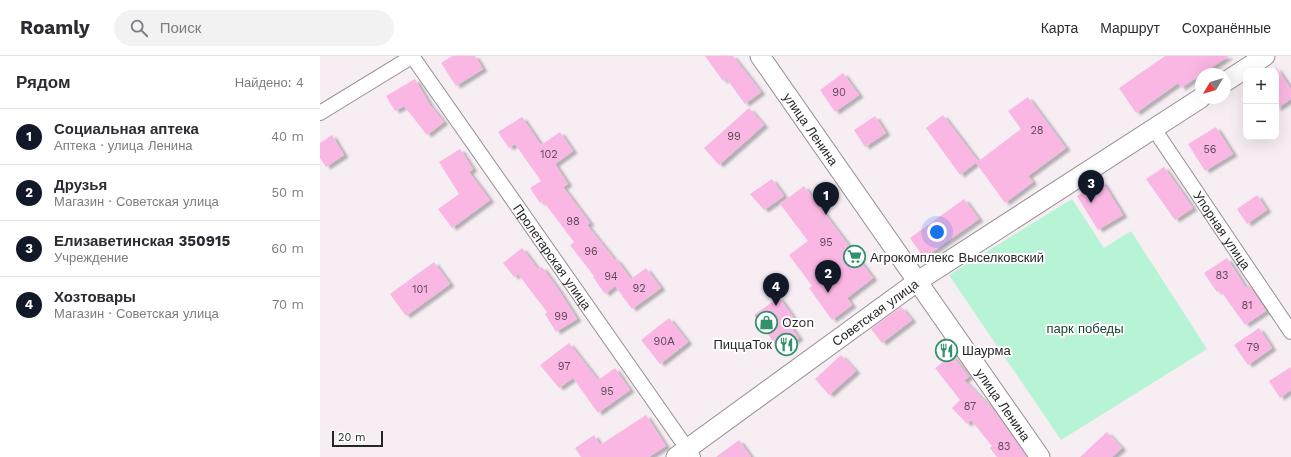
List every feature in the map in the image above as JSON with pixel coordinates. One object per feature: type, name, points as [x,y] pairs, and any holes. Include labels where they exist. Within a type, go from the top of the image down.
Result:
[{"type":"street","points":[[320,113],[412,56]]},
{"type":"street","name":"Пролетарская улица","points":[[412,56],[686,454]]},
{"type":"street","name":"улица Ленина","points":[[760,56],[1040,457]]},
{"type":"street","points":[[1231,78],[1265,56]]},
{"type":"street","name":"Советская улица","points":[[686,454],[918,281],[1195,102]]},
{"type":"street","name":"Упорная улица","points":[[1154,129],[1291,332]]},
{"type":"green space","name":"парк победы","points":[[1072,199],[1104,248],[1131,231],[1207,349],[1061,440],[949,275]]},
{"type":"building","points":[[452,56],[475,56],[483,69],[456,86],[441,63]]},
{"type":"building","points":[[705,56],[733,56],[761,92],[745,104],[726,78],[723,81]]},
{"type":"building","points":[[1165,56],[1229,56],[1211,68],[1195,68],[1195,79],[1181,88],[1178,83],[1136,113],[1119,88]]},
{"type":"building","points":[[1279,71],[1291,89],[1291,99],[1279,107]]},
{"type":"building","points":[[843,73],[859,95],[835,112],[820,90]]},
{"type":"building","points":[[415,79],[430,105],[444,122],[427,135],[404,106],[395,111],[386,96]]},
{"type":"building","points":[[1028,97],[1066,148],[1028,176],[1033,182],[1005,203],[976,163],[1021,129],[1008,111]]},
{"type":"building","points":[[749,108],[764,125],[719,165],[704,148]]},
{"type":"building","points":[[943,115],[978,161],[960,175],[926,128]]},
{"type":"building","points":[[875,116],[886,133],[865,147],[854,130]]},
{"type":"building","points":[[522,117],[541,145],[560,132],[573,151],[555,164],[568,184],[563,187],[590,223],[587,225],[631,279],[646,268],[661,288],[632,309],[615,286],[605,294],[593,277],[594,276],[570,245],[574,242],[543,201],[540,203],[530,188],[541,181],[515,144],[509,148],[498,132]]},
{"type":"building","points":[[1216,127],[1233,154],[1205,171],[1188,144]]},
{"type":"building","points":[[332,135],[344,155],[326,167],[320,158],[320,143]]},
{"type":"building","points":[[460,149],[473,169],[469,172],[490,200],[452,228],[438,209],[459,194],[439,162]]},
{"type":"building","points":[[1164,167],[1193,208],[1175,220],[1146,179]]},
{"type":"building","points":[[772,179],[784,196],[764,210],[750,194]]},
{"type":"building","points":[[1102,181],[1123,215],[1098,230],[1077,196]]},
{"type":"building","points":[[804,186],[873,278],[847,298],[852,305],[832,320],[809,288],[812,286],[789,255],[808,241],[780,204]]},
{"type":"building","points":[[1257,195],[1267,210],[1247,224],[1237,209]]},
{"type":"building","points":[[964,199],[979,219],[924,258],[910,238]]},
{"type":"building","points":[[522,248],[538,269],[542,267],[577,319],[556,332],[545,314],[547,312],[518,274],[514,277],[503,263]]},
{"type":"building","points":[[1227,258],[1246,288],[1249,285],[1266,311],[1245,325],[1220,290],[1217,292],[1204,273]]},
{"type":"building","points":[[434,262],[450,284],[406,316],[390,294]]},
{"type":"building","points":[[779,297],[795,320],[789,324],[799,338],[780,351],[754,315]]},
{"type":"building","points":[[901,307],[912,320],[882,343],[871,329]]},
{"type":"building","points":[[669,318],[688,342],[660,364],[641,340]]},
{"type":"building","points":[[1259,328],[1272,348],[1248,365],[1234,345]]},
{"type":"building","points":[[569,343],[598,380],[615,368],[630,390],[598,413],[573,378],[559,388],[540,365]]},
{"type":"building","points":[[841,355],[856,371],[829,395],[815,379]]},
{"type":"building","points":[[952,355],[969,377],[964,380],[996,413],[1027,457],[997,457],[990,448],[992,446],[971,420],[967,424],[952,408],[960,400],[935,368]]},
{"type":"building","points":[[1291,367],[1291,390],[1280,398],[1269,381]]},
{"type":"building","points":[[646,415],[666,446],[649,457],[581,457],[575,448],[594,435],[600,445]]},
{"type":"building","points":[[1107,432],[1122,448],[1112,457],[1080,457]]},
{"type":"building","points":[[739,440],[751,457],[716,457]]},
{"type":"place","name":"Елизаветинская 350915","points":[[1091,203]]},
{"type":"place","name":"Социальная аптека","points":[[826,215]]},
{"type":"place","name":"Агрокомплекс Выселковский","points":[[854,257]]},
{"type":"place","name":"Друзья","points":[[828,293]]},
{"type":"place","name":"Хозтовары","points":[[776,306]]},
{"type":"place","name":"Ozon","points":[[767,322]]},
{"type":"place","name":"ПиццаТок","points":[[787,344]]},
{"type":"place","name":"Шаурма","points":[[946,350]]}]
